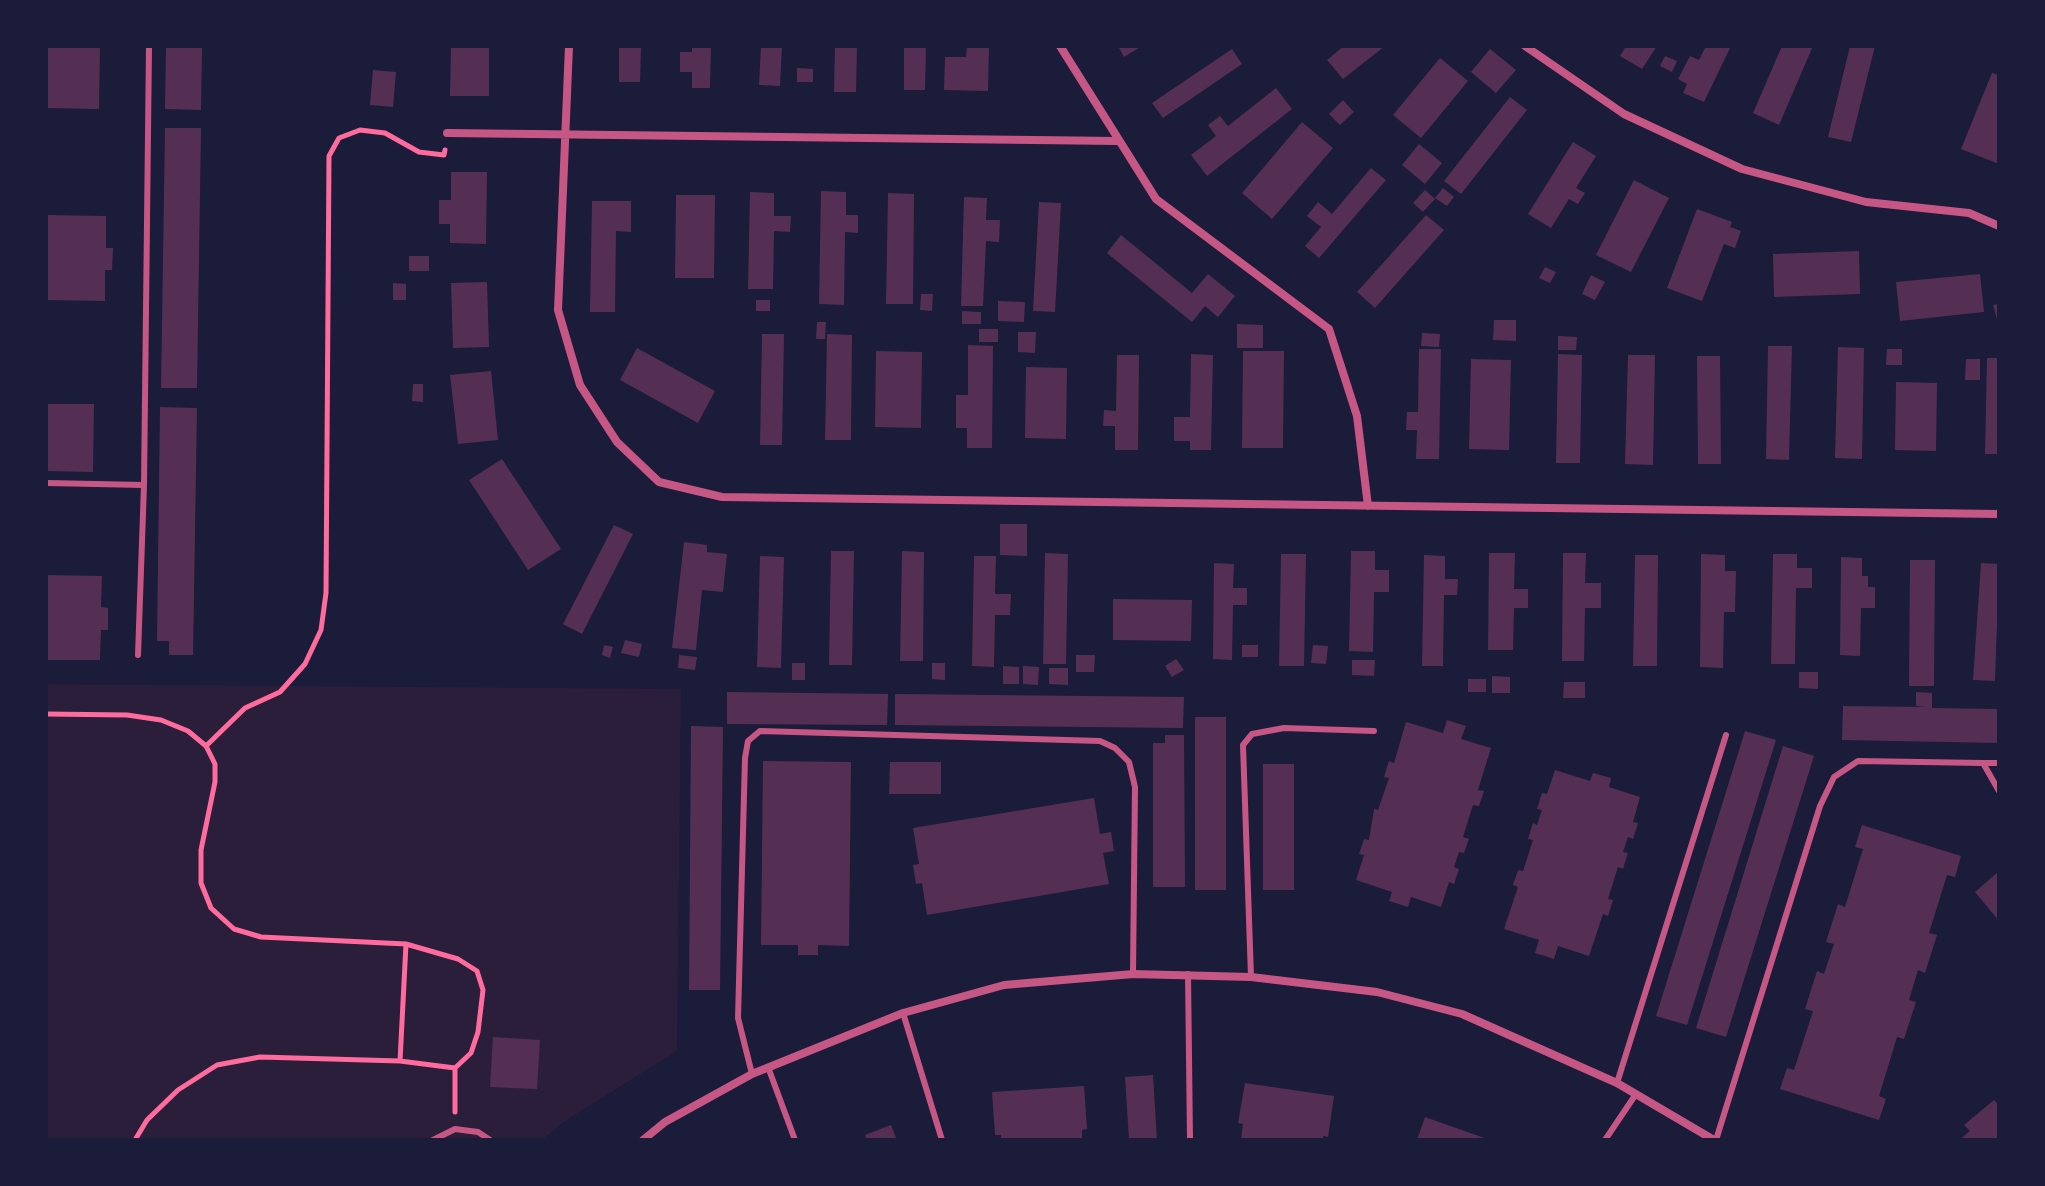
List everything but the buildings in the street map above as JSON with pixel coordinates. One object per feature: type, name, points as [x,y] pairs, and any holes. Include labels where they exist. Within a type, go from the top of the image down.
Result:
[{"type":"street","points":[[569,46],[558,310],[580,385],[617,442],[659,482],[722,497],[1999,514]]},
{"type":"street","points":[[1060,46],[1156,199],[1329,329],[1357,416],[1368,506]]},
{"type":"street","points":[[1525,46],[1624,114],[1742,169],[1866,202],[1969,213],[1999,226]]},
{"type":"street","points":[[447,133],[1117,141]]},
{"type":"street","points":[[643,1140],[665,1122],[752,1074],[903,1013],[1004,985],[1133,974],[1188,974],[1251,977],[1377,992],[1462,1014],[1617,1083],[1715,1140]]},
{"type":"lane","points":[[138,655],[144,485],[149,46]]},
{"type":"lane","points":[[46,483],[144,485]]},
{"type":"lane","points":[[1251,977],[1243,745],[1252,734],[1284,728],[1374,731]]},
{"type":"lane","points":[[752,1074],[738,1018],[746,750],[748,741],[760,731],[1100,741],[1115,748],[1129,762],[1135,787],[1133,974]]},
{"type":"lane","points":[[1617,1083],[1726,735]]},
{"type":"lane","points":[[1715,1140],[1820,806],[1834,777],[1858,761],[1999,763]]},
{"type":"lane","points":[[1983,763],[1999,791]]},
{"type":"lane","points":[[1188,974],[1190,1140]]},
{"type":"lane","points":[[903,1013],[942,1140]]},
{"type":"lane","points":[[768,1067],[795,1140]]},
{"type":"lane","points":[[1605,1140],[1636,1094]]},
{"type":"lane","points":[[433,1140],[455,1129],[478,1132],[490,1140]]},
{"type":"path","points":[[206,746],[245,708],[280,692],[305,664],[321,630],[326,593],[329,156],[339,138],[360,130],[385,133],[419,152],[444,155],[447,133]]},
{"type":"path","points":[[46,714],[127,715],[161,720],[188,731],[206,746],[215,764],[215,782],[201,850],[201,883],[211,908],[234,929],[261,937],[406,944],[458,959],[477,971],[483,990],[478,1032],[471,1053],[455,1068],[455,1129]]},
{"type":"path","points":[[400,1061],[406,944]]},
{"type":"path","points":[[135,1140],[147,1120],[178,1090],[217,1065],[260,1057],[400,1061],[455,1068]]},
{"type":"shaded area","points":[[46,684],[681,689],[677,1051],[565,1121],[542,1140],[46,1140]]}]
